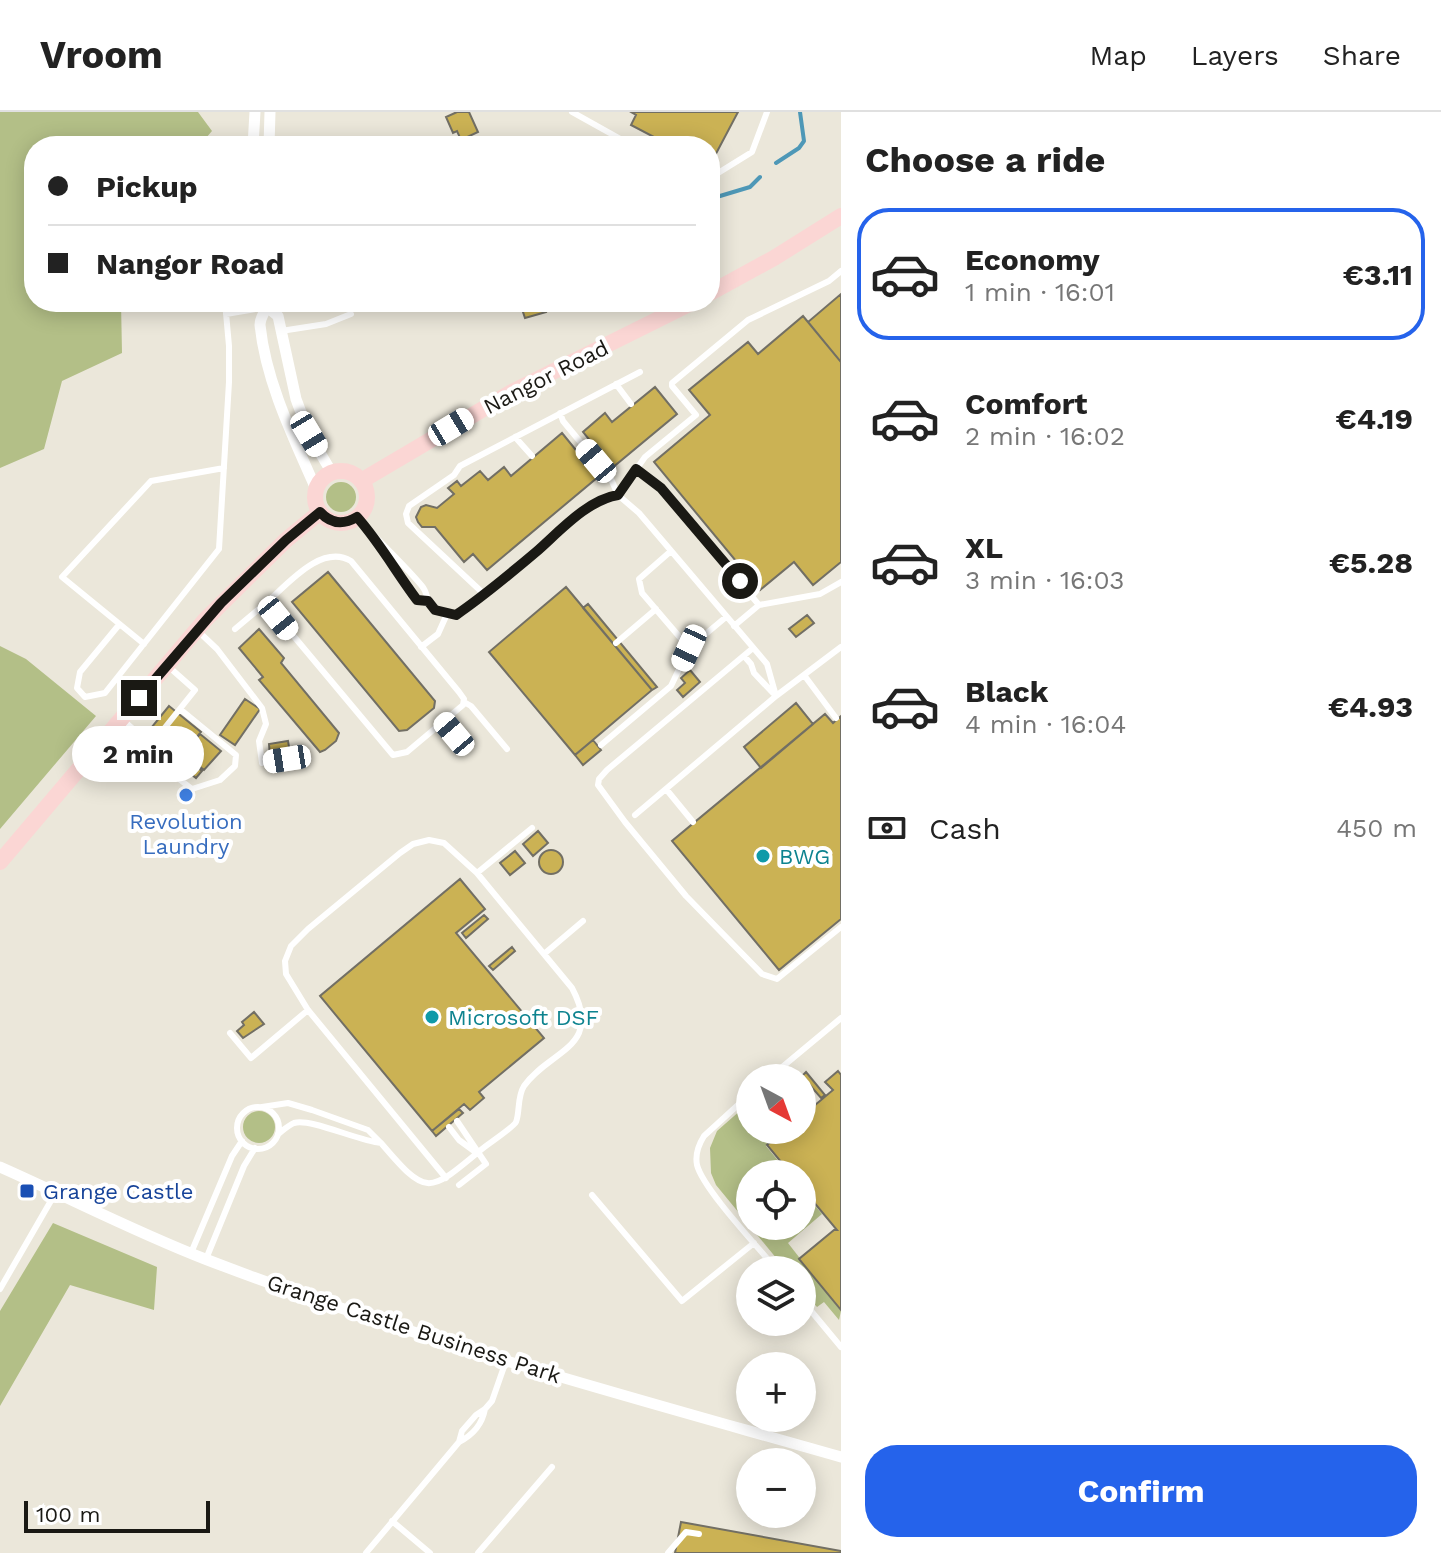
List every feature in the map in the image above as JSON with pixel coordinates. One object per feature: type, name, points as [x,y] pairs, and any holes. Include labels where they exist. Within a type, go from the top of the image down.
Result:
[{"type":"main road","points":[[720,288],[841,216]]},
{"type":"main road","name":"Nangor Road","points":[[361,481],[499,399],[673,312]]},
{"type":"main road","points":[[348,472],[361,481],[367,496],[366,504],[350,522],[333,522],[320,512],[315,501],[320,482],[332,473],[348,472]]},
{"type":"main road","points":[[0,862],[196,630],[243,581],[320,512]]},
{"type":"street","points":[[254,136],[255,112]]},
{"type":"street","points":[[269,136],[270,112]]},
{"type":"street","points":[[264,312],[260,320],[276,394],[316,489]]},
{"type":"street","points":[[274,312],[278,316],[296,399],[309,434],[332,473]]},
{"type":"street","name":"Grange Castle Business Park","points":[[0,1167],[191,1253],[321,1301],[506,1361],[841,1457]]},
{"type":"lane","points":[[572,112],[615,136]]},
{"type":"lane","points":[[720,172],[752,152],[767,112]]},
{"type":"lane","points":[[357,517],[401,561],[426,591],[428,601],[435,610],[456,615],[485,595],[586,510],[618,495],[645,457],[696,415],[672,383],[748,320],[818,286],[841,271]]},
{"type":"lane","points":[[118,626],[80,672],[77,688],[85,697],[105,693],[219,549],[229,346],[226,314],[235,312]]},
{"type":"lane","points":[[281,331],[326,324],[351,314]]},
{"type":"lane","points":[[485,595],[408,523],[406,514],[409,506],[454,475],[460,466],[640,372]]},
{"type":"lane","points":[[616,384],[631,404]]},
{"type":"lane","points":[[560,413],[563,421],[611,479],[618,495],[639,513],[767,664],[776,696]]},
{"type":"lane","points":[[515,437],[532,456]]},
{"type":"lane","points":[[144,644],[118,626],[62,577],[151,481],[224,468]]},
{"type":"lane","points":[[636,469],[661,488],[759,605]]},
{"type":"lane","points":[[380,543],[393,568],[417,600],[428,601]]},
{"type":"lane","points":[[671,551],[639,579],[642,593],[689,648]]},
{"type":"lane","points":[[235,629],[314,563],[325,558],[344,557],[351,561],[464,702],[471,706],[507,749]]},
{"type":"lane","points":[[734,626],[759,605],[820,594],[841,582]]},
{"type":"lane","points":[[266,603],[393,755],[404,755],[464,702]]},
{"type":"lane","points":[[616,643],[656,609]]},
{"type":"lane","points":[[421,647],[438,634],[447,614]]},
{"type":"lane","points":[[601,745],[671,686],[689,648],[726,617]]},
{"type":"lane","points":[[196,630],[217,649],[262,708],[266,724],[259,741],[262,763],[287,759]]},
{"type":"lane","points":[[635,815],[776,696],[841,647]]},
{"type":"lane","points":[[753,648],[607,770],[598,785],[686,896],[762,974],[777,979],[841,927]]},
{"type":"lane","points":[[744,656],[754,673],[776,696]]},
{"type":"lane","points":[[151,745],[195,690],[167,665]]},
{"type":"lane","points":[[804,675],[836,718]]},
{"type":"lane","points":[[121,718],[151,745],[161,765],[192,789],[220,780],[235,766],[236,755],[180,709]]},
{"type":"lane","points":[[444,721],[465,747]]},
{"type":"lane","points":[[666,789],[693,822]]},
{"type":"lane","points":[[477,873],[532,828]]},
{"type":"lane","points":[[381,1143],[364,1142],[308,1123],[293,1123],[278,1134],[269,1146],[255,1148],[242,1141],[237,1128],[242,1114],[247,1110],[288,1103],[368,1130],[381,1143],[409,1176],[417,1181],[427,1183],[446,1178],[516,1123],[524,1087],[572,1043],[581,1026],[582,1012],[577,998],[544,954],[477,873],[444,843],[429,840],[413,844],[400,853],[308,929],[291,946],[285,961],[286,974],[308,1010],[446,1178]]},
{"type":"lane","points":[[544,954],[583,921]]},
{"type":"lane","points":[[230,1033],[251,1058],[308,1010]]},
{"type":"lane","points":[[786,1064],[841,1018]]},
{"type":"lane","points":[[262,1107],[278,1120],[278,1134]]},
{"type":"lane","points":[[736,1107],[704,1136],[696,1162],[707,1185],[765,1256]]},
{"type":"lane","points":[[457,1121],[486,1164],[459,1185]]},
{"type":"lane","points":[[449,1127],[459,1140],[477,1153]]},
{"type":"lane","points":[[191,1253],[232,1156],[242,1141]]},
{"type":"lane","points":[[206,1259],[244,1166],[255,1148]]},
{"type":"lane","points":[[0,1289],[56,1192]]},
{"type":"lane","points":[[592,1195],[682,1301],[754,1243]]},
{"type":"lane","points":[[816,1317],[841,1347]]},
{"type":"lane","points":[[366,1553],[459,1442],[462,1431],[485,1409],[496,1392],[506,1361]]},
{"type":"lane","points":[[478,1553],[552,1467]]},
{"type":"lane","points":[[392,1521],[430,1553]]},
{"type":"lane","points":[[668,1553],[686,1532],[699,1534]]},
{"type":"green space","points":[[0,112],[198,112],[212,131],[208,136],[24,136],[24,312],[121,312],[122,353],[62,381],[44,449],[0,468]]},
{"type":"green space","points":[[341,482],[352,486],[356,497],[352,508],[341,512],[330,508],[326,497],[330,486]]},
{"type":"green space","points":[[0,646],[26,659],[96,716],[0,829]]},
{"type":"green space","points":[[259,1111],[270,1116],[275,1127],[270,1138],[259,1143],[248,1138],[243,1127],[248,1116]]},
{"type":"green space","points":[[736,1114],[736,1144],[767,1144],[778,1160],[736,1160],[736,1209],[716,1185],[711,1173],[710,1148],[717,1131]]},
{"type":"green space","points":[[53,1223],[157,1267],[154,1310],[70,1285],[0,1406],[0,1311]]},
{"type":"green space","points":[[761,1240],[792,1240],[788,1243],[798,1256],[774,1256]]},
{"type":"green space","points":[[816,1279],[841,1311],[839,1320],[824,1302],[817,1307]]},
{"type":"building","points":[[457,112],[469,112],[478,132],[459,136],[457,131],[453,133],[446,117]]},
{"type":"building","points":[[631,112],[738,112],[720,146],[720,136],[652,136],[631,125],[636,115]]},
{"type":"building","points":[[841,294],[841,362],[808,322]]},
{"type":"building","points":[[523,312],[546,312],[525,318]]},
{"type":"building","points":[[803,316],[841,362],[841,562],[813,585],[794,562],[760,590],[654,462],[710,415],[689,390],[748,342],[758,354]]},
{"type":"building","points":[[655,387],[677,414],[612,468],[583,432],[605,413],[612,422]]},
{"type":"building","points":[[562,433],[598,477],[487,570],[473,554],[464,562],[435,527],[422,527],[418,522],[416,517],[421,507],[437,508],[454,494],[448,488],[457,481],[461,486],[480,471],[488,480],[504,467],[511,476]]},
{"type":"building","points":[[328,572],[435,701],[434,708],[407,730],[399,731],[292,602]]},
{"type":"building","points":[[566,587],[652,690],[575,755],[489,652]]},
{"type":"building","points":[[588,604],[657,687],[652,690],[583,608]]},
{"type":"building","points":[[807,615],[814,623],[796,637],[789,629]]},
{"type":"building","points":[[259,629],[284,658],[281,663],[339,733],[336,741],[325,750],[320,752],[259,680],[263,677],[239,648]]},
{"type":"building","points":[[690,670],[700,682],[683,697],[677,690],[685,683],[681,678]]},
{"type":"building","points":[[245,699],[260,709],[235,745],[220,735]]},
{"type":"building","points":[[796,703],[813,724],[761,768],[744,747]]},
{"type":"building","points":[[169,706],[201,732],[183,754],[151,728]]},
{"type":"building","name":"BWG","points":[[825,714],[833,723],[841,716],[841,919],[779,970],[672,841]]},
{"type":"building","points":[[200,734],[221,751],[204,770],[184,754]]},
{"type":"building","points":[[593,740],[601,750],[583,765],[575,755]]},
{"type":"building","points":[[288,741],[290,753],[270,756],[269,744]]},
{"type":"building","points":[[183,756],[202,771],[196,778],[177,763]]},
{"type":"building","points":[[538,831],[548,843],[533,856],[523,844]]},
{"type":"building","points":[[551,850],[559,854],[563,862],[559,870],[551,874],[543,870],[539,862],[543,854]]},
{"type":"building","points":[[515,851],[525,863],[510,875],[500,863]]},
{"type":"building","name":"Microsoft DSF","points":[[460,879],[485,909],[456,933],[544,1038],[479,1092],[484,1098],[470,1110],[464,1104],[432,1131],[320,996]]},
{"type":"building","points":[[484,915],[488,919],[466,938],[462,933]]},
{"type":"building","points":[[512,947],[515,951],[493,970],[489,966]]},
{"type":"building","points":[[254,1012],[264,1024],[243,1038],[237,1031]]},
{"type":"building","points":[[838,1071],[841,1075],[841,1310],[816,1280],[816,1256],[803,1256],[837,1230],[816,1205],[816,1160],[779,1160],[767,1145],[816,1144],[816,1104],[833,1090],[825,1082]]},
{"type":"building","points":[[816,1084],[825,1095],[821,1098],[816,1092]]},
{"type":"building","points":[[459,1109],[463,1113],[436,1136],[432,1131]]},
{"type":"building","points":[[681,1522],[841,1551],[841,1553],[675,1553]]},
{"type":"waterway","points":[[776,163],[799,148],[804,141],[800,112]]},
{"type":"waterway","points":[[720,196],[750,187],[760,177]]},
{"type":"place","name":"Revolution Laundry","points":[[186,795]]},
{"type":"place","name":"BWG","points":[[763,856]]},
{"type":"place","name":"Microsoft DSF","points":[[432,1017]]},
{"type":"place","name":"Grange Castle","points":[[27,1191]]},
{"type":"route","points":[[139,698],[221,603],[320,512],[333,522],[350,522],[357,517],[380,543],[393,568],[417,600],[428,601],[435,610],[456,615],[485,595],[586,510],[618,495],[636,469],[661,488],[740,581]]}]
